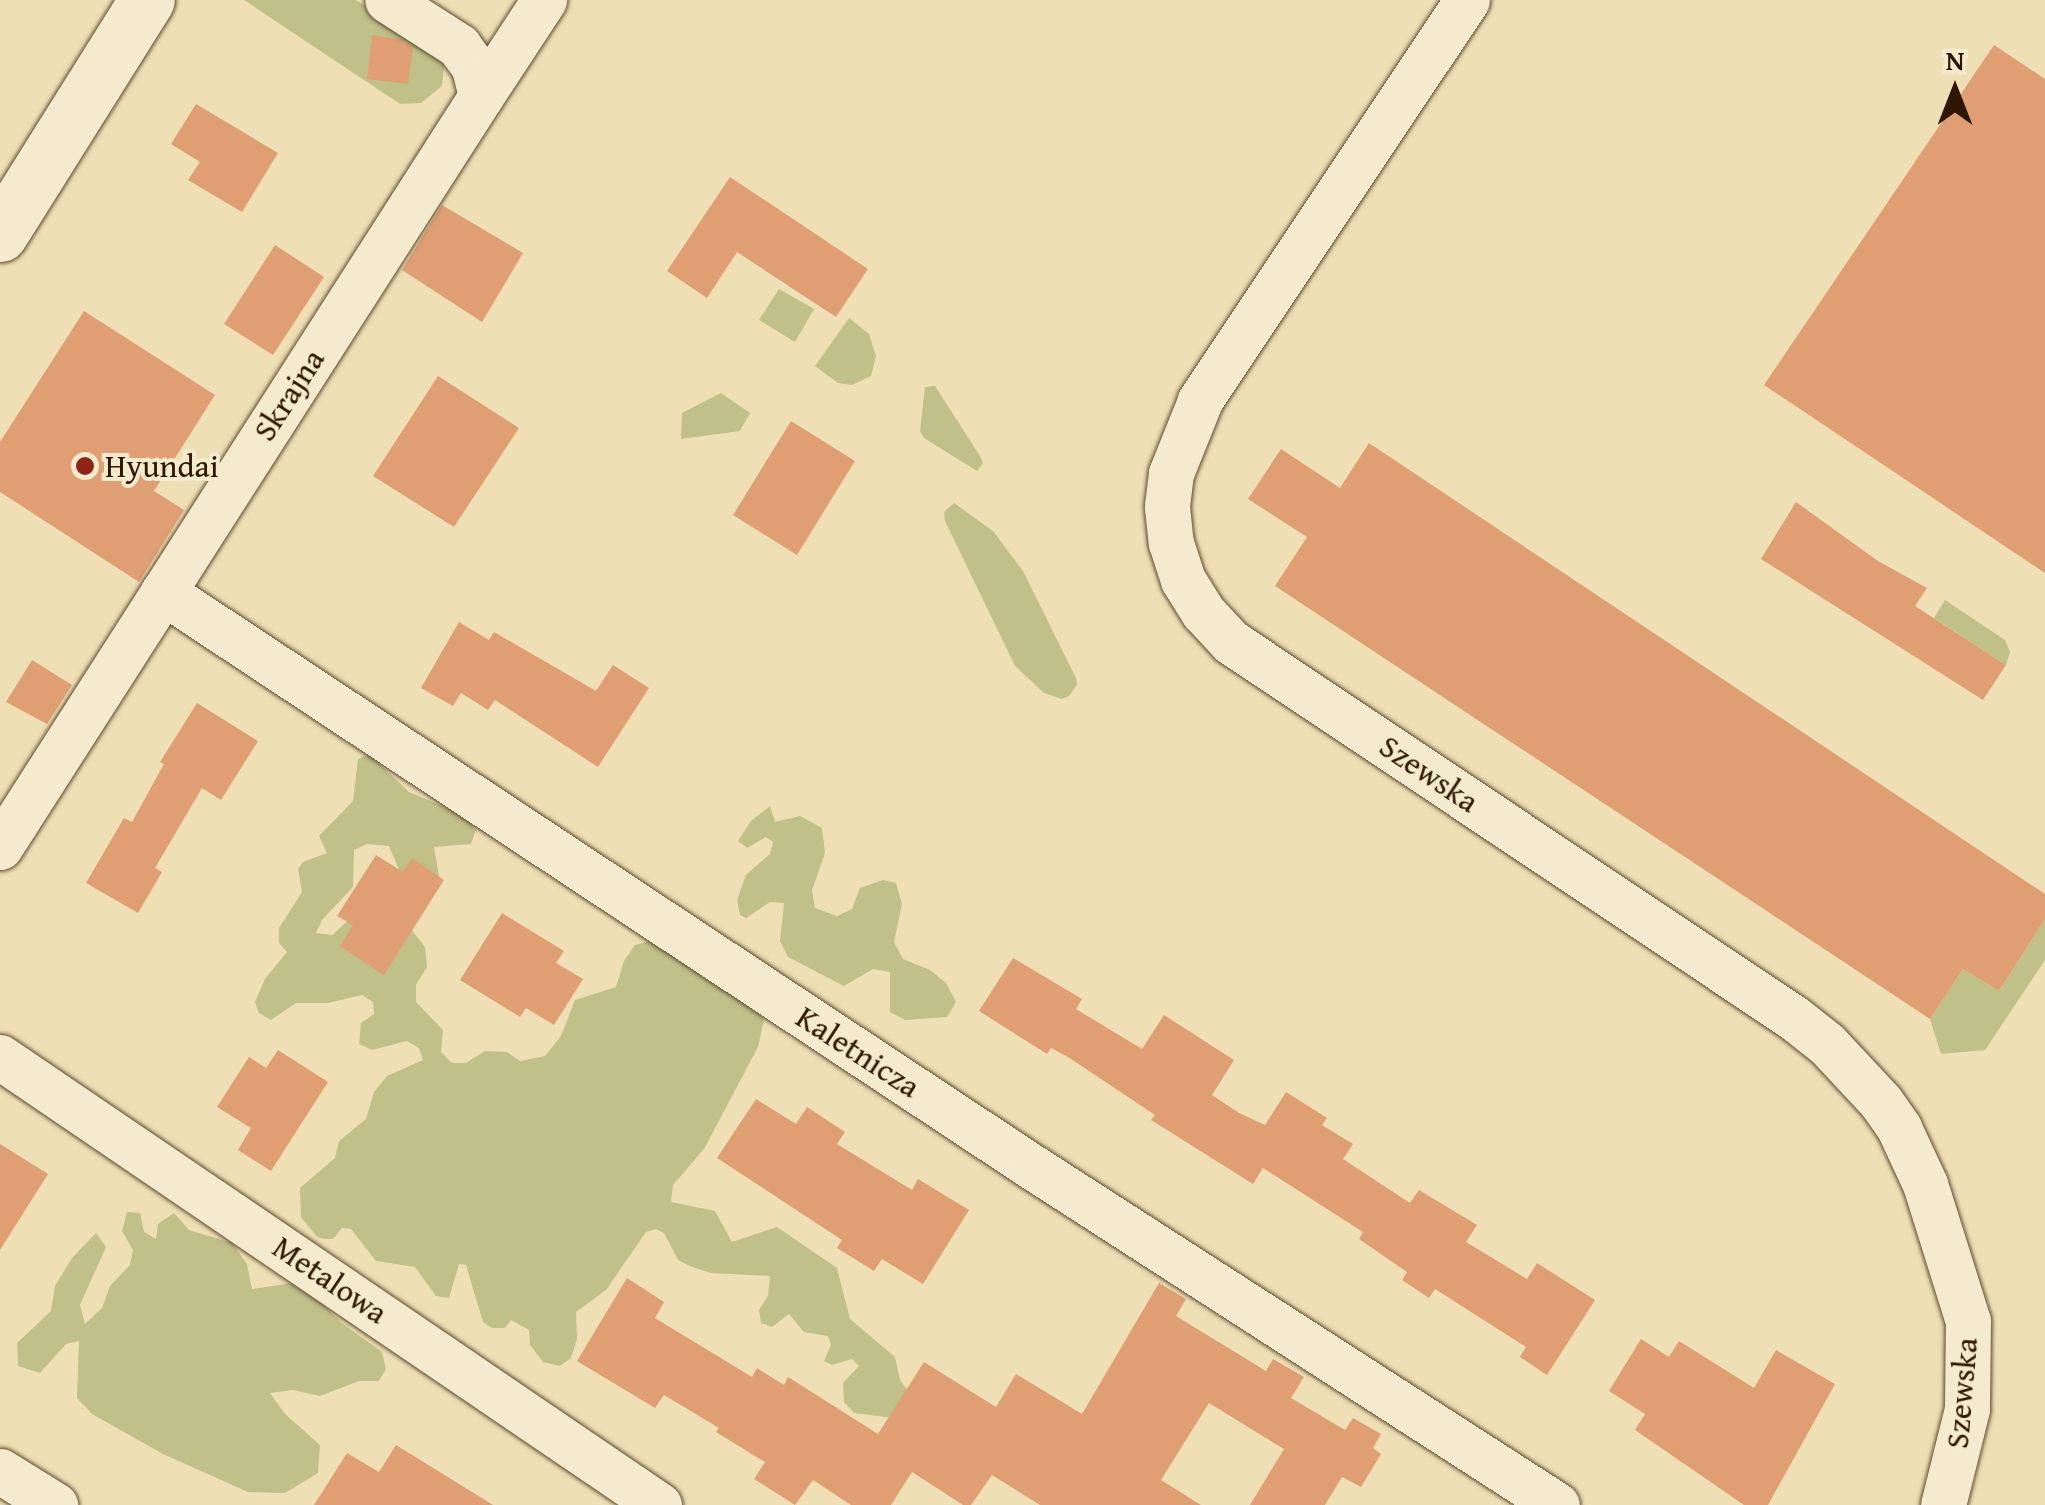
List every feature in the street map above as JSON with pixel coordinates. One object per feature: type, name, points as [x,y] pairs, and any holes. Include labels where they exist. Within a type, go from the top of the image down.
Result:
[{"type":"main road","points":[[0,234],[147,0]]},
{"type":"street","points":[[387,0],[460,46],[474,67],[481,96]]},
{"type":"street","name":"Skrajna","points":[[0,848],[544,0]]},
{"type":"street","name":"Szewska","points":[[1467,0],[1200,401],[1171,473],[1167,507],[1171,543],[1183,580],[1203,612],[1232,642],[1794,1018],[1828,1044],[1881,1102],[1899,1128],[1925,1184],[1968,1321],[1968,1409],[1943,1505]]},
{"type":"street","name":"Kaletnicza","points":[[162,592],[1018,1158],[1557,1505]]},
{"type":"street","name":"Metalowa","points":[[0,1057],[659,1505]]},
{"type":"street","points":[[0,1471],[55,1505]]},
{"type":"green space","points":[[244,0],[356,0],[436,52],[444,67],[442,86],[421,103],[400,104]]},
{"type":"green space","points":[[779,289],[814,309],[795,342],[759,320]]},
{"type":"green space","points":[[849,318],[869,334],[876,356],[871,376],[852,385],[838,383],[815,366]]},
{"type":"green space","points":[[935,386],[980,456],[983,463],[977,471],[924,438],[920,431],[925,387]]},
{"type":"green space","points":[[721,393],[750,413],[740,431],[681,439],[682,413]]},
{"type":"green space","points":[[954,503],[993,531],[1023,571],[1076,678],[1077,685],[1069,696],[1062,699],[1044,693],[1015,666],[945,521],[944,512]]},
{"type":"green space","points":[[1945,600],[2005,640],[2010,652],[2006,665],[1934,618]]},
{"type":"green space","points":[[369,754],[409,792],[463,815],[476,830],[471,844],[434,847],[439,876],[430,887],[405,884],[389,846],[367,844],[354,850],[353,887],[322,920],[316,933],[332,935],[351,918],[407,924],[425,947],[427,967],[416,985],[416,1002],[443,1030],[441,1052],[452,1063],[466,1063],[485,1051],[507,1052],[520,1061],[545,1056],[561,1036],[575,1000],[616,987],[624,961],[635,945],[651,941],[751,1002],[764,1020],[758,1047],[704,1149],[673,1185],[671,1202],[715,1211],[732,1242],[777,1227],[837,1268],[850,1319],[895,1357],[900,1380],[916,1401],[909,1420],[854,1413],[844,1402],[843,1383],[859,1366],[852,1359],[832,1365],[824,1361],[831,1345],[828,1336],[804,1332],[789,1314],[772,1327],[761,1323],[759,1310],[768,1296],[770,1276],[711,1273],[692,1267],[678,1260],[664,1233],[656,1229],[646,1232],[606,1290],[576,1312],[577,1339],[571,1358],[560,1366],[543,1362],[530,1345],[529,1330],[511,1320],[505,1328],[492,1328],[483,1322],[466,1265],[459,1264],[449,1298],[436,1296],[415,1267],[376,1261],[351,1229],[342,1228],[333,1239],[317,1237],[301,1217],[300,1188],[335,1158],[339,1141],[366,1119],[374,1092],[387,1076],[423,1060],[419,1048],[407,1041],[372,1050],[359,1044],[361,1023],[374,1014],[373,1002],[362,995],[328,1003],[296,1003],[271,1020],[259,1013],[255,1002],[265,979],[287,952],[279,943],[279,928],[302,892],[298,869],[303,862],[327,853],[319,836],[353,801],[358,759]]},
{"type":"green space","points":[[770,806],[775,822],[800,816],[822,828],[825,853],[812,890],[815,908],[837,916],[852,909],[860,888],[883,880],[896,883],[902,904],[894,942],[903,959],[930,970],[946,983],[956,1002],[947,1017],[905,1020],[890,1012],[890,972],[873,969],[844,986],[788,957],[780,941],[784,903],[770,902],[746,918],[740,915],[737,900],[746,875],[770,854],[773,842],[766,837],[747,848],[738,841],[751,821]]},
{"type":"green space","points":[[2045,919],[2045,960],[1985,1050],[1941,1054],[1930,1019],[1963,969],[1999,991]]},
{"type":"green space","points":[[127,1212],[140,1213],[144,1232],[156,1239],[158,1224],[174,1213],[189,1230],[232,1243],[247,1264],[252,1289],[299,1282],[343,1324],[382,1352],[386,1369],[379,1381],[359,1381],[320,1396],[293,1390],[270,1393],[285,1414],[320,1445],[318,1473],[285,1493],[248,1492],[163,1454],[92,1414],[77,1398],[79,1341],[66,1344],[40,1373],[18,1366],[17,1343],[51,1311],[55,1286],[72,1258],[96,1233],[106,1247],[80,1305],[85,1324],[102,1308],[110,1286],[130,1265],[133,1250],[122,1231]]},
{"type":"building","points":[[372,35],[399,39],[413,47],[408,84],[367,79]]},
{"type":"building","points":[[1994,45],[2045,79],[2045,573],[1764,385]]},
{"type":"building","points":[[196,104],[278,153],[242,212],[188,180],[200,162],[171,144]]},
{"type":"building","points":[[730,177],[868,269],[836,317],[737,252],[707,298],[667,271]]},
{"type":"building","points":[[442,205],[523,253],[482,322],[402,270]]},
{"type":"building","points":[[275,245],[324,277],[273,355],[224,324]]},
{"type":"building","name":"Hyundai","points":[[84,311],[215,395],[154,491],[184,510],[139,582],[0,492],[0,442]]},
{"type":"building","points":[[438,376],[519,428],[454,527],[373,476]]},
{"type":"building","points":[[791,421],[855,461],[797,555],[733,515]]},
{"type":"building","points":[[1369,443],[2045,894],[2045,919],[1999,991],[1963,969],[1930,1019],[1275,586],[1307,537],[1248,499],[1281,449],[1340,488]]},
{"type":"building","points":[[1796,502],[1878,561],[1927,588],[1915,606],[2006,665],[1983,700],[1761,559]]},
{"type":"building","points":[[459,622],[489,640],[494,632],[596,691],[613,665],[649,688],[598,767],[495,700],[488,710],[461,693],[453,706],[421,688]]},
{"type":"building","points":[[32,660],[72,685],[47,724],[6,702]]},
{"type":"building","points":[[197,703],[258,741],[221,800],[202,788],[155,868],[162,872],[138,913],[86,883],[124,818],[132,822],[164,764],[160,762]]},
{"type":"building","points":[[376,855],[403,872],[412,858],[444,880],[384,975],[340,946],[353,925],[337,916]]},
{"type":"building","points":[[502,913],[564,951],[556,963],[583,979],[554,1025],[526,1008],[520,1017],[460,980]]},
{"type":"building","points":[[1013,958],[1082,999],[1076,1009],[1142,1049],[1164,1015],[1234,1060],[1212,1095],[1239,1113],[1265,1125],[1286,1092],[1327,1118],[1322,1125],[1353,1144],[1343,1159],[1410,1203],[1419,1190],[1477,1225],[1466,1242],[1527,1279],[1537,1263],[1595,1300],[1547,1375],[1520,1357],[1526,1347],[1435,1289],[1429,1298],[1402,1280],[1407,1272],[1359,1239],[1363,1232],[1263,1168],[1253,1184],[1151,1120],[1155,1115],[1068,1057],[1051,1048],[1047,1054],[979,1011]]},
{"type":"building","points":[[278,1050],[328,1082],[271,1171],[238,1150],[251,1128],[217,1107],[249,1057],[266,1068]]},
{"type":"building","points":[[756,1099],[796,1124],[807,1107],[845,1132],[837,1144],[912,1190],[918,1179],[969,1210],[923,1284],[882,1259],[874,1271],[837,1248],[842,1240],[717,1158]]},
{"type":"building","points":[[0,1144],[48,1174],[0,1250]]},
{"type":"building","points":[[627,1278],[664,1302],[655,1318],[752,1377],[757,1368],[784,1385],[788,1377],[878,1434],[924,1362],[996,1407],[1016,1374],[1082,1414],[1159,1283],[1186,1299],[1176,1316],[1266,1371],[1273,1359],[1304,1377],[1291,1398],[1345,1430],[1353,1418],[1381,1434],[1373,1448],[1381,1454],[1361,1487],[1342,1477],[1325,1505],[1250,1505],[1284,1449],[1209,1403],[1161,1480],[1201,1505],[1040,1505],[992,1475],[971,1505],[963,1505],[912,1472],[891,1505],[851,1505],[813,1480],[795,1505],[754,1479],[765,1462],[716,1432],[719,1428],[664,1395],[655,1408],[577,1361]]},
{"type":"building","points":[[1641,1339],[1669,1357],[1679,1341],[1754,1388],[1776,1350],[1835,1384],[1768,1505],[1744,1505],[1635,1430],[1645,1414],[1609,1391]]},
{"type":"building","points":[[396,1445],[493,1505],[314,1505],[347,1453],[379,1472]]},
{"type":"place","name":"Hyundai","points":[[85,466]]}]
